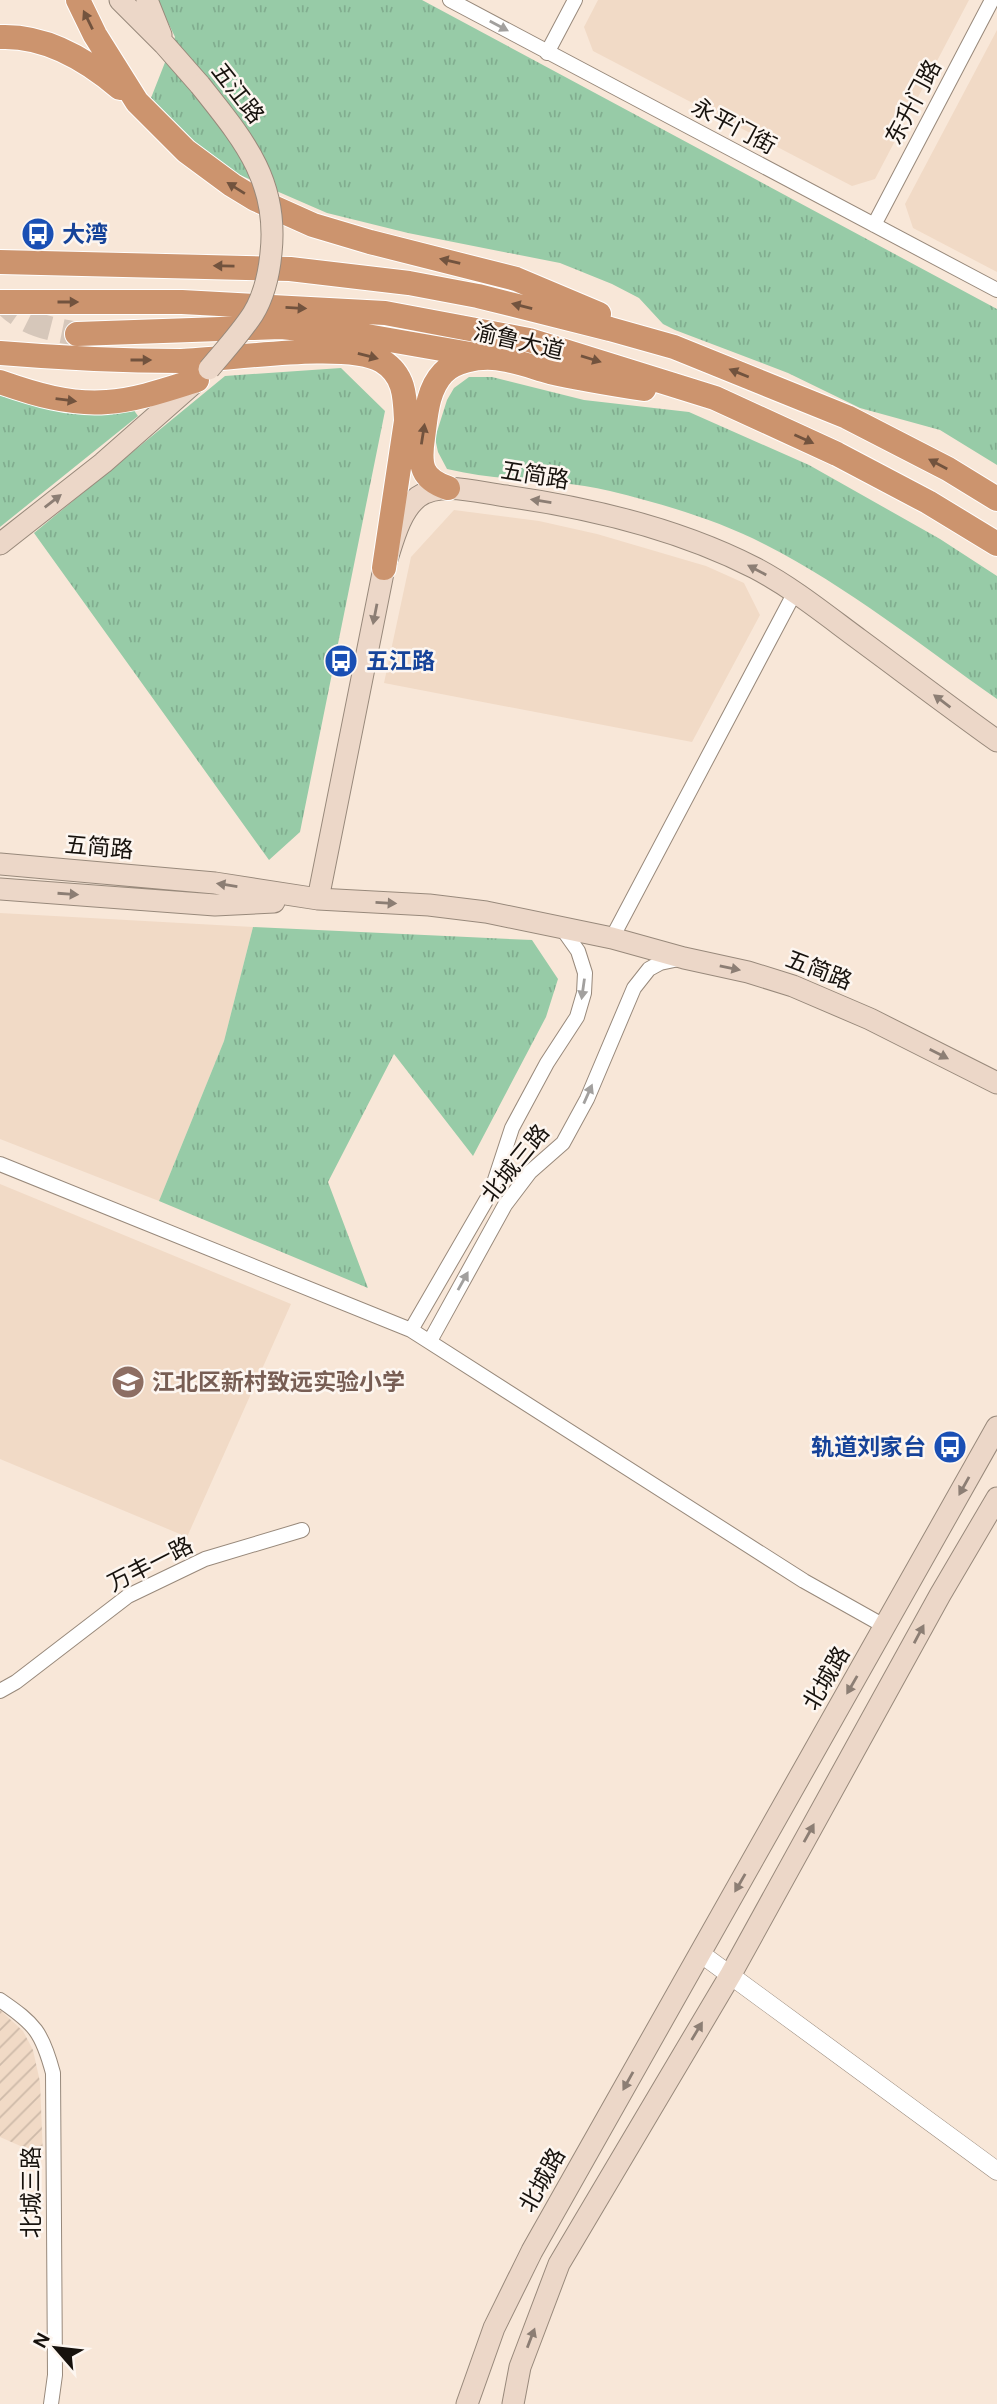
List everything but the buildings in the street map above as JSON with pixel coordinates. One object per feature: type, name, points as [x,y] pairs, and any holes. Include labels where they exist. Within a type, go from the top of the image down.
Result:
[{"type":"highway","points":[[78,0],[107,56],[136,102]]},
{"type":"highway","points":[[0,37],[15,36],[38,40],[60,48],[103,74],[208,169],[255,199],[286,214],[341,234],[516,279],[552,292],[674,347]]},
{"type":"highway","name":"渝鲁大道","points":[[0,262],[234,266],[358,276],[478,296],[674,347],[847,417],[948,469],[997,499]]},
{"type":"highway","name":"渝鲁大道","points":[[0,302],[181,302],[385,313],[529,340],[715,398],[837,454],[928,502],[997,544]]},
{"type":"highway","points":[[77,334],[281,327],[360,335],[493,358],[591,381],[715,398]]},
{"type":"highway","points":[[0,353],[91,360],[183,361],[332,351],[379,359],[393,369],[401,381],[406,421],[384,568]]},
{"type":"highway","points":[[448,488],[435,484],[422,468],[420,454],[434,386],[454,364],[493,358]]},
{"type":"highway","points":[[0,382],[61,400],[107,402],[150,394],[203,375]]},
{"type":"main road","name":"五江路","points":[[0,544],[103,463],[203,375],[254,313],[269,276],[272,211],[265,182],[253,155],[200,85],[120,0]]},
{"type":"main road","points":[[146,0],[164,44]]},
{"type":"main road","name":"五简路","points":[[318,899],[384,568],[402,518],[419,496],[430,491],[448,488],[545,502],[653,528],[707,546],[755,568],[795,592],[997,741]]},
{"type":"main road","name":"五简路","points":[[0,864],[215,883],[318,899],[429,905],[486,912],[612,938],[793,986],[870,1019],[997,1083]]},
{"type":"main road","name":"五简路","points":[[0,889],[215,905],[318,899]]},
{"type":"main road","name":"北城路","points":[[467,2404],[494,2328],[532,2251],[997,1427]]},
{"type":"main road","points":[[513,2404],[520,2367],[559,2264],[731,1974],[940,1595],[997,1498]]},
{"type":"street","name":"永平门街","points":[[450,0],[997,290]]},
{"type":"street","points":[[547,53],[575,0]]},
{"type":"street","name":"东升门路","points":[[874,225],[992,0]]},
{"type":"street","points":[[612,938],[795,592]]},
{"type":"street","name":"北城三路","points":[[411,1330],[491,1192],[512,1128],[547,1063],[577,1017],[584,993],[585,973],[578,951],[561,928]]},
{"type":"street","name":"北城三路","points":[[430,1340],[505,1205],[530,1172],[563,1143],[587,1099],[634,988],[649,969],[660,963],[684,958]]},
{"type":"street","points":[[0,1164],[411,1330],[804,1581],[886,1627]]},
{"type":"street","name":"万丰一路","points":[[0,1691],[16,1682],[128,1596],[205,1559],[302,1530]]},
{"type":"street","points":[[700,1953],[997,2171]]},
{"type":"street","name":"北城三路","points":[[0,2000],[27,2018],[45,2043],[53,2073],[55,2375],[51,2404]]},
{"type":"shaded area","points":[[598,0],[969,0],[875,179],[852,186],[593,51],[584,27]]},
{"type":"shaded area","points":[[997,30],[997,272],[913,228],[905,204]]},
{"type":"shaded area","points":[[454,510],[539,521],[597,534],[706,566],[744,583],[760,615],[692,742],[384,683],[411,557]]},
{"type":"shaded area","points":[[0,913],[253,927],[224,1041],[159,1201],[0,1139]]},
{"type":"shaded area","name":"江北区新村致远实验小学","points":[[0,1184],[291,1304],[187,1537],[0,1459]]},
{"type":"shaded area","points":[[0,2010],[23,2031],[33,2050],[40,2082],[43,2156],[0,2137]]},
{"type":"green space","points":[[157,0],[422,0],[997,309],[997,465],[940,430],[860,408],[788,373],[675,330],[663,324],[639,298],[560,263],[408,233],[327,213],[218,165],[151,98],[175,37]]},
{"type":"green space","points":[[341,368],[385,411],[300,832],[269,860],[34,533],[225,376]]},
{"type":"green space","points":[[469,377],[492,377],[584,400],[689,412],[809,465],[940,539],[997,576],[997,699],[826,579],[766,545],[710,520],[590,487],[447,469],[438,452],[435,438],[447,400],[454,388]]},
{"type":"green space","points":[[0,393],[133,409],[138,416],[0,527]]},
{"type":"green space","points":[[253,927],[532,940],[558,979],[546,1017],[473,1156],[394,1054],[328,1182],[368,1288],[159,1201],[224,1041]]},
{"type":"tunnel","points":[[0,298],[26,319],[44,327],[77,334]]},
{"type":"place","name":"大湾","points":[[38,234]]},
{"type":"place","name":"五江路","points":[[341,661]]},
{"type":"place","name":"江北区新村致远实验小学","points":[[128,1382]]},
{"type":"place","name":"轨道刘家台","points":[[950,1447]]}]
